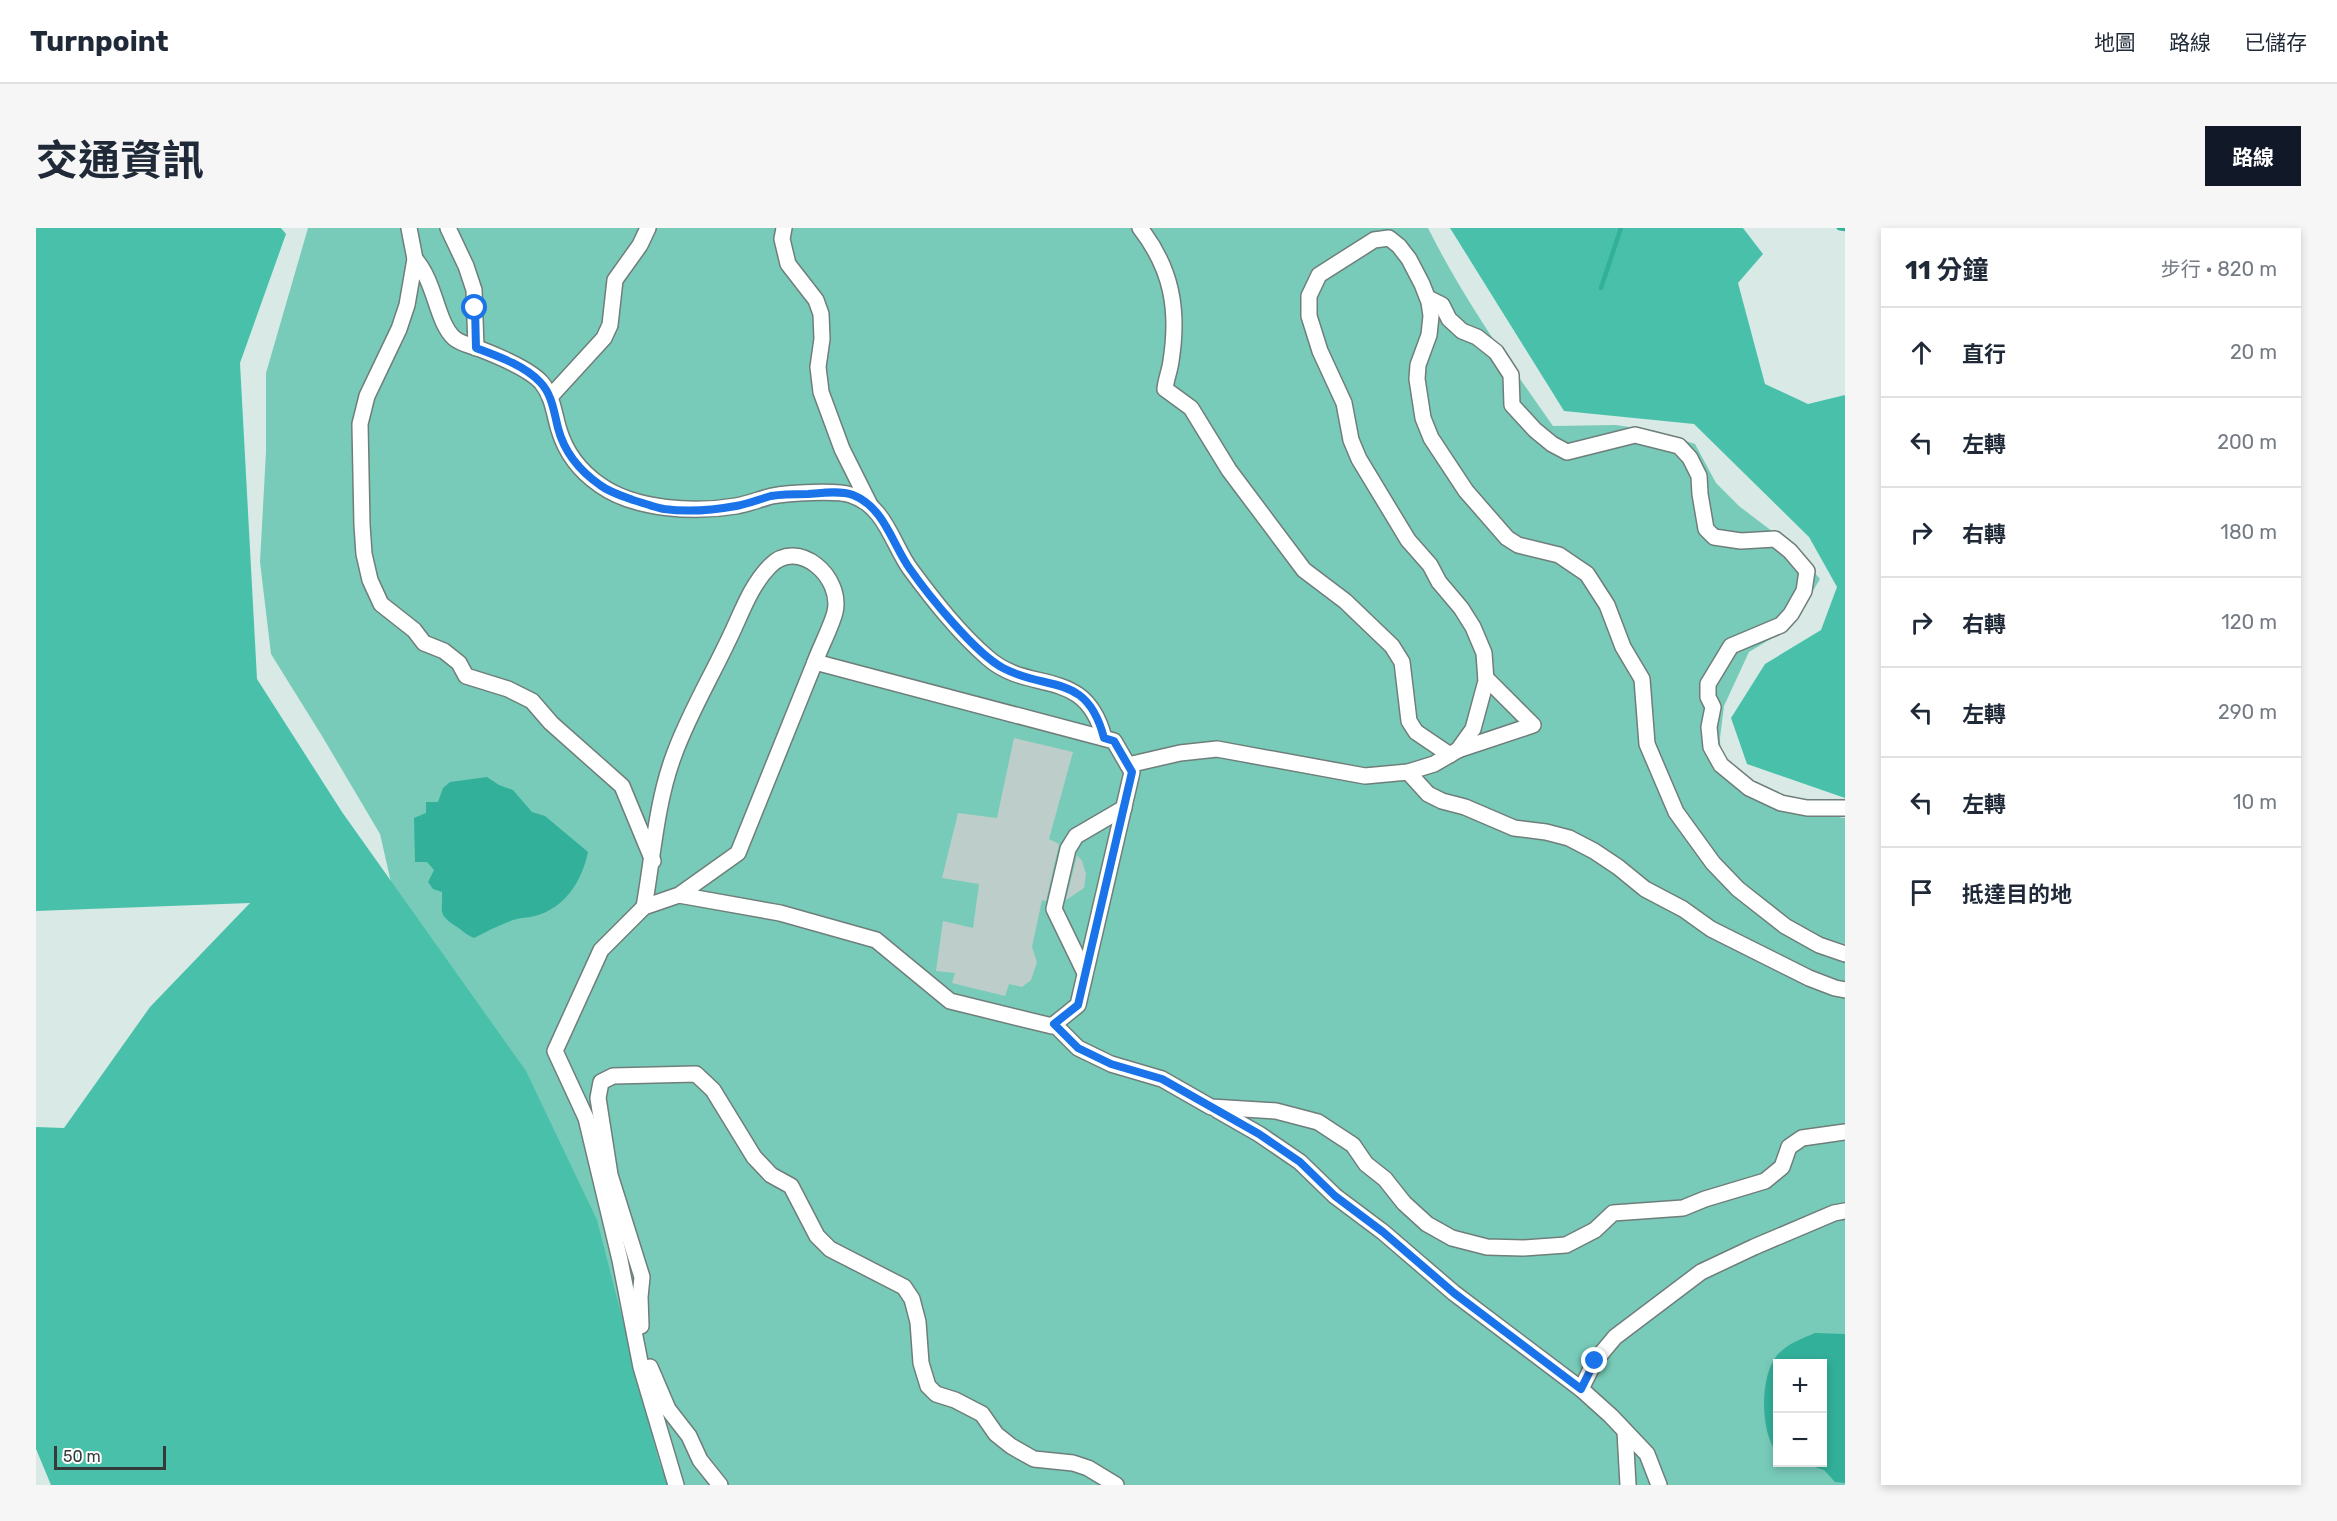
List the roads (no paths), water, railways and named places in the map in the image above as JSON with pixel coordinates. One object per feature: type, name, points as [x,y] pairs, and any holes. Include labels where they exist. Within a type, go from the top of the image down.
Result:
[{"type":"street","points":[[409,228],[415,259],[413,280],[404,313],[368,396],[360,424],[362,525],[364,554],[370,580],[381,604],[414,630],[424,643],[444,651],[459,663],[466,676],[508,689],[532,701],[551,723],[622,786],[653,861]]},
{"type":"street","points":[[448,228],[463,257],[474,290],[476,348]]},
{"type":"street","points":[[550,397],[604,338],[610,325],[615,280],[640,245],[648,228]]},
{"type":"street","points":[[784,228],[782,239],[788,264],[816,300],[821,314],[822,339],[818,366],[821,392],[842,449],[870,505],[890,532],[909,568],[957,626],[988,658],[1011,672],[1060,685],[1076,693],[1098,717],[1104,738]]},
{"type":"street","points":[[1140,228],[1161,259],[1168,274],[1172,295],[1171,357],[1165,388],[1191,408],[1229,470],[1304,570],[1345,601],[1392,646],[1402,662],[1409,721],[1416,732],[1454,752]]},
{"type":"street","points":[[1454,752],[1473,729],[1486,678],[1484,653],[1473,627],[1461,608],[1439,582],[1430,565],[1408,540],[1359,459],[1351,440],[1349,418],[1344,403],[1320,351],[1310,316],[1309,296],[1319,275],[1374,240],[1389,238],[1399,246],[1409,260],[1428,298],[1431,316],[1429,335],[1418,366],[1417,380],[1423,418],[1431,438],[1466,491],[1507,538],[1518,545],[1559,555],[1587,574],[1607,605],[1623,647],[1642,679],[1647,744],[1676,812],[1713,863],[1738,890],[1785,926],[1820,945],[1845,954]]},
{"type":"street","points":[[415,259],[424,269],[448,332],[458,341],[501,357],[541,382],[550,397],[558,429],[569,456],[600,486],[663,509],[701,510],[737,506],[773,496],[820,493],[851,494],[870,505]]},
{"type":"street","points":[[1428,298],[1442,305],[1449,319],[1462,331],[1478,337],[1496,352],[1511,375],[1512,405],[1535,430],[1552,444],[1567,453],[1635,435],[1679,446],[1690,458],[1699,476],[1706,529],[1713,537],[1741,541],[1775,539],[1790,551],[1807,571],[1804,591],[1791,614],[1781,625],[1731,646],[1708,684],[1708,697],[1713,707],[1709,727],[1711,747],[1721,765],[1749,788],[1781,803],[1807,808],[1845,808]]},
{"type":"street","points":[[644,907],[661,806],[673,756],[697,702],[749,595],[769,567],[783,558],[804,557],[829,576],[833,587],[835,612],[738,853],[679,895],[644,907],[601,950],[555,1051],[586,1118],[620,1260],[641,1367],[676,1485]]},
{"type":"street","points":[[679,895],[780,914],[876,940],[950,1001],[1052,1026],[1078,1005],[1132,772],[1114,741],[815,662]]},
{"type":"street","points":[[1128,765],[1180,753],[1217,749],[1365,776],[1408,772],[1434,764],[1454,752],[1533,725],[1486,678]]},
{"type":"street","points":[[1408,772],[1428,794],[1442,801],[1465,807],[1514,828],[1546,832],[1577,842],[1618,867],[1645,889],[1683,909],[1711,929],[1809,978],[1845,990]]},
{"type":"street","points":[[1085,973],[1054,909],[1068,849],[1076,836],[1124,808]]},
{"type":"street","points":[[1054,1024],[1078,1048],[1111,1064],[1162,1079],[1259,1134],[1300,1162],[1335,1196],[1383,1232],[1454,1293],[1581,1389],[1647,1454],[1659,1485]]},
{"type":"street","points":[[720,1485],[700,1460],[688,1436],[668,1409],[652,1373],[644,1346],[640,1298],[642,1277],[610,1175],[598,1098],[601,1082],[614,1076],[696,1074],[713,1090],[754,1158],[771,1175],[791,1186],[817,1236],[830,1249],[904,1287],[912,1299],[918,1322],[923,1370],[928,1386],[936,1394],[955,1400],[982,1414],[996,1434],[1024,1454],[1034,1459],[1074,1463],[1088,1468],[1116,1485]]},
{"type":"street","points":[[1211,1107],[1276,1111],[1318,1122],[1353,1144],[1366,1164],[1384,1179],[1404,1203],[1427,1224],[1452,1238],[1487,1247],[1523,1248],[1566,1245],[1595,1230],[1613,1213],[1683,1208],[1705,1198],[1764,1181],[1782,1167],[1789,1147],[1803,1138],[1845,1132]]},
{"type":"street","points":[[1581,1389],[1595,1361],[1615,1337],[1701,1272],[1754,1247],[1845,1211]]},
{"type":"street","points":[[1625,1431],[1628,1485]]},
{"type":"waterway","points":[[1601,288],[1621,228]]},
{"type":"waterway","points":[[1839,228],[1845,229]]}]
